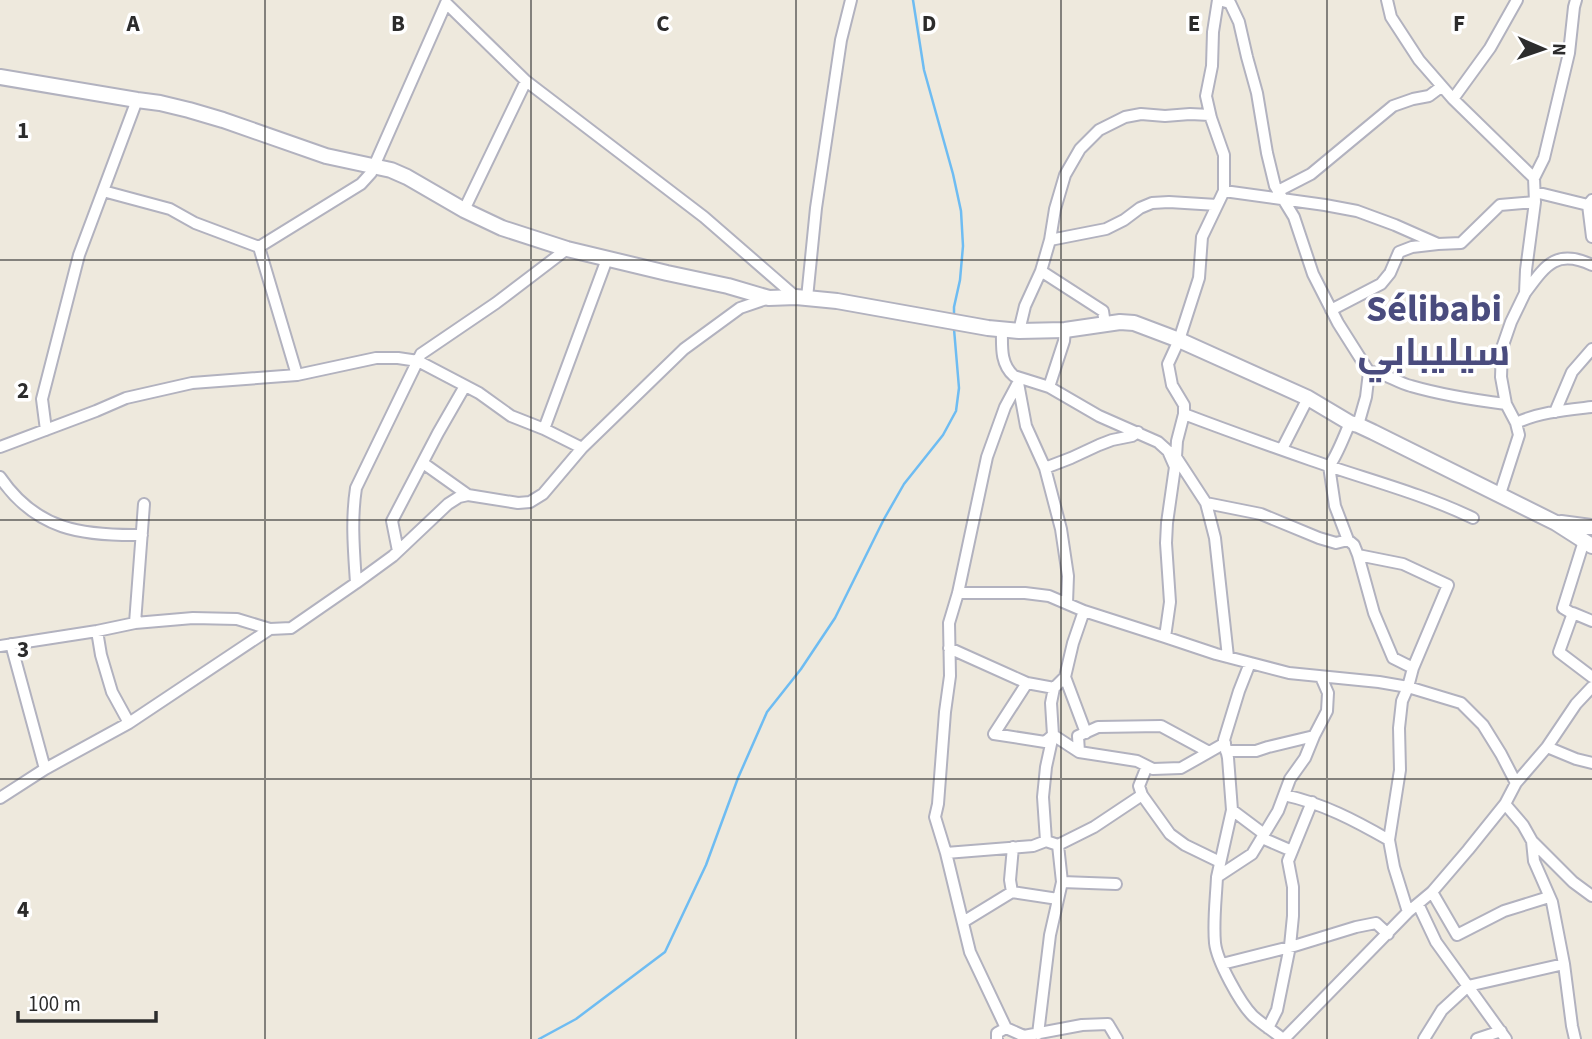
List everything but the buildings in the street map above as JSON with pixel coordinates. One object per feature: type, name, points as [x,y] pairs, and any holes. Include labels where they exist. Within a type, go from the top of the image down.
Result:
[{"type":"street","points":[[801,297],[841,40],[851,0]]},
{"type":"street","points":[[1165,637],[1170,602],[1167,523],[1179,468],[1176,457],[1177,441],[1184,414],[1184,405],[1172,385],[1168,364],[1199,278],[1202,237],[1224,191],[1224,155],[1206,96],[1212,66],[1218,0],[1230,3],[1240,22],[1257,93],[1267,153],[1280,196],[1294,218],[1312,275],[1369,372],[1366,397],[1354,424],[1329,466],[1335,506],[1348,540],[1354,545],[1358,555],[1374,612],[1393,658],[1413,668]]},
{"type":"street","points":[[1387,0],[1391,17],[1419,60],[1441,87],[1534,178]]},
{"type":"street","points":[[1453,99],[1490,48],[1517,0]]},
{"type":"street","points":[[1525,293],[1535,197],[1534,178],[1544,159],[1569,53],[1576,0]]},
{"type":"street","points":[[259,247],[361,184],[374,166],[446,1],[526,81],[704,217],[801,297]]},
{"type":"street","points":[[0,78],[159,103],[223,120],[326,156],[391,170],[502,228],[567,249],[769,298]]},
{"type":"street","points":[[464,210],[526,81]]},
{"type":"street","points":[[1280,196],[1311,174],[1393,106],[1429,96],[1441,87]]},
{"type":"street","points":[[46,430],[43,399],[79,256],[137,100]]},
{"type":"street","points":[[1019,331],[1025,306],[1041,271],[1065,175],[1080,149],[1099,130],[1125,117],[1141,114],[1210,116]]},
{"type":"street","points":[[103,191],[170,209],[195,223],[259,247]]},
{"type":"street","points":[[1224,191],[1280,196],[1357,211],[1438,244]]},
{"type":"street","points":[[1331,310],[1381,284],[1390,273],[1399,252],[1412,247],[1461,243],[1500,205],[1535,197],[1590,203],[1592,237]]},
{"type":"street","points":[[1050,240],[1105,229],[1152,203],[1217,205]]},
{"type":"street","points":[[259,247],[297,375]]},
{"type":"street","points":[[356,583],[353,504],[356,488],[421,354],[496,303],[567,249]]},
{"type":"street","points":[[544,429],[607,259]]},
{"type":"street","points":[[1500,494],[1519,435],[1506,404],[1501,377],[1502,348],[1511,322],[1525,293],[1540,272],[1552,262],[1569,259],[1592,265]]},
{"type":"street","points":[[1041,271],[1103,311],[1105,324]]},
{"type":"street","points":[[46,769],[5,645],[135,623],[212,618],[237,619],[270,629],[291,628],[398,551],[459,497],[468,495],[530,502],[543,494],[582,448],[684,349],[740,308],[769,298],[801,297],[1019,331],[1065,330],[1135,323],[1308,398],[1354,424],[1556,523],[1588,544],[1563,608],[1592,621]]},
{"type":"street","points":[[1002,329],[1003,356],[1009,373],[1019,381],[1049,387],[1099,416],[1157,442],[1168,451],[1206,503],[1215,538],[1228,657]]},
{"type":"street","points":[[1049,387],[1065,330]]},
{"type":"street","points":[[1555,412],[1572,372],[1592,349]]},
{"type":"street","points":[[1,446],[126,397],[192,383],[297,375],[376,358],[398,358],[418,361],[479,393],[511,416],[582,448]]},
{"type":"street","points":[[1369,372],[1375,371],[1408,386],[1506,404]]},
{"type":"street","points":[[1019,381],[1026,426],[1045,468],[1061,529],[1068,576],[1068,603]]},
{"type":"street","points":[[1019,381],[1005,407],[987,457],[949,623],[950,676],[935,817],[970,952],[1006,1028],[1024,1036],[1032,1036],[1082,1025],[1108,1024],[1117,1039]]},
{"type":"street","points":[[398,551],[392,521],[465,386]]},
{"type":"street","points":[[1282,449],[1308,398]]},
{"type":"street","points":[[1516,423],[1555,412],[1592,407]]},
{"type":"street","points":[[1184,414],[1447,506],[1473,518]]},
{"type":"street","points":[[1045,468],[1138,432]]},
{"type":"street","points":[[1157,442],[1177,441]]},
{"type":"street","points":[[423,463],[468,495]]},
{"type":"street","points":[[0,477],[14,497],[45,520],[66,528],[108,535],[142,535]]},
{"type":"street","points":[[1206,503],[1261,514],[1336,543],[1348,540]]},
{"type":"street","points":[[135,623],[144,504]]},
{"type":"street","points":[[1556,523],[1592,527]]},
{"type":"street","points":[[1358,555],[1403,564],[1448,585],[1402,701],[1399,728],[1400,770],[1389,840],[1408,912]]},
{"type":"street","points":[[958,593],[1025,593],[1049,596],[1084,611],[1165,637],[1289,673],[1408,687],[1461,703],[1483,725],[1502,754],[1516,783]]},
{"type":"street","points":[[1046,841],[1043,797],[1053,735],[1051,703],[1054,688],[1065,677],[1084,611]]},
{"type":"street","points":[[1573,614],[1559,652],[1592,677]]},
{"type":"street","points":[[0,798],[129,723],[270,629]]},
{"type":"street","points":[[97,631],[112,692],[129,723]]},
{"type":"street","points":[[949,648],[1027,683],[1054,688]]},
{"type":"street","points":[[1251,663],[1224,740],[1232,810],[1217,877],[1215,947],[1239,996],[1252,1015],[1284,1039],[1408,912],[1432,892],[1505,804],[1516,783],[1592,687]]},
{"type":"street","points":[[1065,677],[1086,733]]},
{"type":"street","points":[[1217,877],[1252,854],[1278,811],[1290,779],[1305,758],[1327,711],[1328,693],[1321,677]]},
{"type":"street","points":[[1027,683],[994,734],[1045,742],[1053,735]]},
{"type":"street","points":[[1079,752],[1078,736],[1098,727],[1161,726],[1209,752]]},
{"type":"street","points":[[1053,735],[1079,752],[1137,761],[1153,769],[1181,768],[1209,752],[1226,747],[1256,751],[1314,736]]},
{"type":"street","points":[[1547,747],[1592,763]]},
{"type":"street","points":[[1147,766],[1139,786],[1142,795],[1170,834],[1185,845],[1220,862]]},
{"type":"street","points":[[946,853],[1033,846],[1046,841],[1058,845],[1094,827],[1142,795]]},
{"type":"street","points":[[1284,795],[1312,802],[1364,825],[1389,840]]},
{"type":"street","points":[[1268,1028],[1277,1010],[1290,946],[1293,887],[1288,861],[1312,802]]},
{"type":"street","points":[[1505,804],[1523,825],[1532,841],[1573,882],[1592,896]]},
{"type":"street","points":[[1232,810],[1263,836],[1292,851]]},
{"type":"street","points":[[1532,841],[1534,861],[1552,902],[1575,1039]]},
{"type":"street","points":[[1032,1036],[1062,882],[1058,845]]},
{"type":"street","points":[[1012,892],[1010,880],[1013,847]]},
{"type":"street","points":[[1062,882],[1116,884]]},
{"type":"street","points":[[963,922],[1012,892],[1058,899]]},
{"type":"street","points":[[1432,892],[1457,935],[1504,911],[1549,897]]},
{"type":"street","points":[[1418,904],[1436,942],[1503,1035],[1477,1039]]},
{"type":"street","points":[[1222,964],[1376,923],[1388,934]]},
{"type":"street","points":[[1424,1039],[1442,1010],[1468,986],[1564,964]]},
{"type":"street","points":[[998,1039],[997,1033],[1006,1028]]},
{"type":"waterway","points":[[913,0],[924,70],[961,211],[963,246],[954,318]]},
{"type":"waterway","points":[[539,1039],[576,1019],[665,952],[706,865],[738,778],[767,712],[801,669],[835,618],[904,484],[943,435],[956,411],[959,388],[954,329]]},
{"type":"district","name":"Sélibabi سيليبابي","points":[[1434,330]]}]
